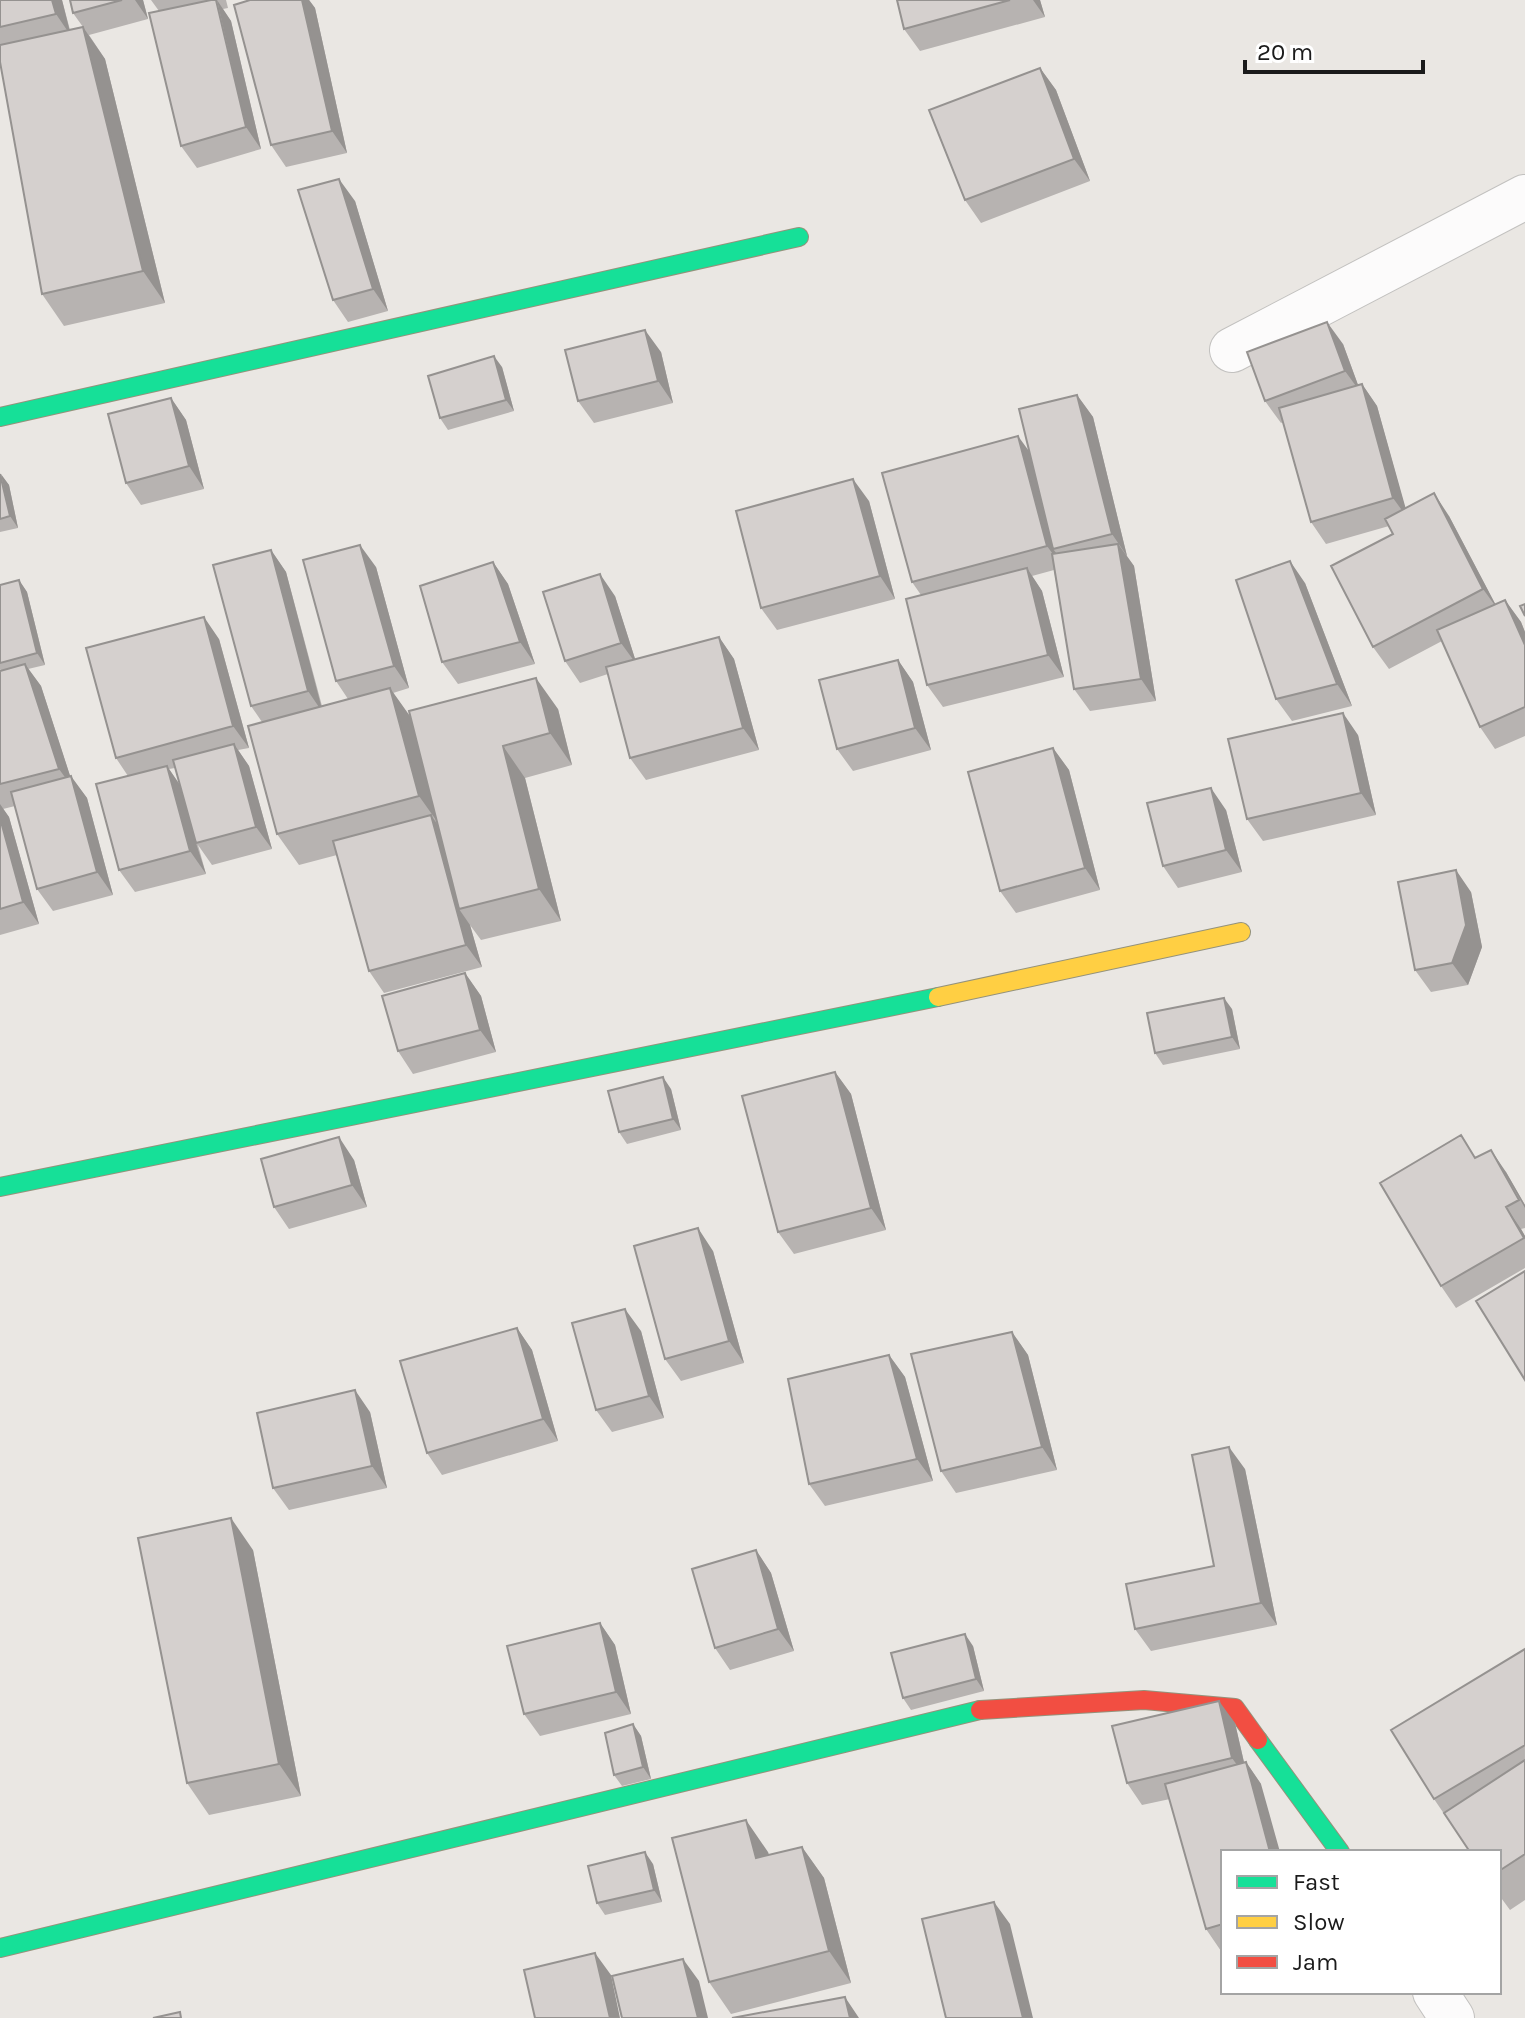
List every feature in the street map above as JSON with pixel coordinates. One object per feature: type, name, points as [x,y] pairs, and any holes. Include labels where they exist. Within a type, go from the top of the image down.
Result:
[{"type":"street","points":[[1232,350],[1525,197]]},
{"type":"street","points":[[0,417],[799,237]]},
{"type":"street","points":[[0,1187],[256,1131],[1048,976],[1241,932]]},
{"type":"street","points":[[0,1948],[987,1708],[1144,1700],[1235,1708],[1339,1850]]},
{"type":"street","points":[[1436,1994],[1452,2018]]},
{"type":"building","points":[[0,0],[52,0],[56,14],[0,27]]},
{"type":"building","points":[[70,0],[122,0],[73,13]]},
{"type":"building","points":[[216,0],[246,127],[181,146],[149,13]]},
{"type":"building","points":[[250,0],[302,0],[332,131],[271,145],[234,5]]},
{"type":"building","points":[[897,0],[1010,0],[904,29]]},
{"type":"building","points":[[83,27],[143,271],[42,294],[0,62],[0,45]]},
{"type":"building","points":[[1040,68],[1074,159],[965,200],[929,110]]},
{"type":"building","points":[[339,179],[373,289],[333,300],[298,190]]},
{"type":"building","points":[[1327,322],[1345,371],[1265,401],[1247,352]]},
{"type":"building","points":[[645,330],[658,381],[578,401],[565,350]]},
{"type":"building","points":[[494,356],[506,400],[440,418],[428,376]]},
{"type":"building","points":[[1362,384],[1393,498],[1311,522],[1279,408]]},
{"type":"building","points":[[1077,395],[1112,534],[1053,549],[1019,409]]},
{"type":"building","points":[[171,398],[189,466],[126,483],[108,414]]},
{"type":"building","points":[[1018,436],[1047,546],[912,582],[882,473]]},
{"type":"building","points":[[0,474],[10,516],[0,519]]},
{"type":"building","points":[[853,479],[880,576],[761,608],[736,511]]},
{"type":"building","points":[[1434,493],[1483,589],[1373,647],[1331,566],[1393,534],[1385,519]]},
{"type":"building","points":[[1118,544],[1141,679],[1074,689],[1052,554]]},
{"type":"building","points":[[360,545],[394,666],[336,681],[303,560]]},
{"type":"building","points":[[271,550],[308,691],[251,706],[213,565]]},
{"type":"building","points":[[1290,561],[1337,684],[1276,699],[1236,580]]},
{"type":"building","points":[[493,562],[520,642],[442,662],[420,586]]},
{"type":"building","points":[[1027,568],[1048,655],[927,685],[906,599]]},
{"type":"building","points":[[600,574],[621,643],[565,661],[543,592]]},
{"type":"building","points":[[19,580],[37,653],[0,663],[0,585]]},
{"type":"building","points":[[1505,600],[1525,645],[1525,707],[1480,727],[1437,630]]},
{"type":"building","points":[[204,617],[233,726],[116,758],[86,648]]},
{"type":"building","points":[[719,637],[743,728],[630,758],[606,667]]},
{"type":"building","points":[[898,660],[915,728],[837,749],[819,680]]},
{"type":"building","points":[[25,664],[59,769],[0,784],[0,671]]},
{"type":"building","points":[[536,678],[550,733],[503,746],[539,889],[459,909],[409,711]]},
{"type":"building","points":[[390,688],[419,796],[277,834],[248,726]]},
{"type":"building","points":[[1343,713],[1361,793],[1247,819],[1228,739]]},
{"type":"building","points":[[234,744],[256,827],[196,843],[173,760]]},
{"type":"building","points":[[1053,748],[1085,868],[1000,891],[968,772]]},
{"type":"building","points":[[167,766],[190,851],[119,870],[96,784]]},
{"type":"building","points":[[71,776],[97,872],[37,889],[11,792]]},
{"type":"building","points":[[1211,788],[1226,850],[1163,866],[1147,803]]},
{"type":"building","points":[[431,815],[466,945],[369,971],[333,841]]},
{"type":"building","points":[[0,818],[23,902],[0,909]]},
{"type":"building","points":[[1456,870],[1466,925],[1452,963],[1415,970],[1398,882]]},
{"type":"building","points":[[465,973],[480,1030],[398,1051],[382,996]]},
{"type":"building","points":[[1224,998],[1232,1037],[1155,1053],[1147,1013]]},
{"type":"building","points":[[835,1072],[871,1208],[778,1232],[742,1096]]},
{"type":"building","points":[[663,1077],[673,1119],[619,1132],[608,1091]]},
{"type":"building","points":[[1461,1135],[1475,1158],[1491,1150],[1519,1200],[1506,1207],[1524,1238],[1441,1286],[1380,1183]]},
{"type":"building","points":[[339,1137],[352,1185],[274,1207],[261,1159]]},
{"type":"building","points":[[698,1228],[729,1341],[665,1359],[634,1246]]},
{"type":"building","points":[[1525,1271],[1525,1380],[1476,1301]]},
{"type":"building","points":[[625,1309],[649,1396],[596,1410],[572,1323]]},
{"type":"building","points":[[517,1328],[543,1419],[427,1453],[400,1361]]},
{"type":"building","points":[[1012,1332],[1042,1447],[941,1471],[911,1354]]},
{"type":"building","points":[[889,1355],[917,1459],[809,1484],[788,1379]]},
{"type":"building","points":[[355,1390],[372,1466],[273,1488],[257,1413]]},
{"type":"building","points":[[1229,1447],[1261,1603],[1135,1629],[1126,1584],[1214,1566],[1192,1455]]},
{"type":"building","points":[[231,1518],[279,1764],[187,1783],[138,1538]]},
{"type":"building","points":[[756,1550],[778,1629],[715,1648],[692,1569]]},
{"type":"building","points":[[600,1623],[616,1692],[524,1714],[507,1646]]},
{"type":"building","points":[[965,1634],[976,1679],[903,1698],[891,1653]]},
{"type":"building","points":[[1525,1649],[1525,1745],[1434,1799],[1391,1730]]},
{"type":"building","points":[[1219,1701],[1232,1758],[1127,1783],[1112,1726]]},
{"type":"building","points":[[633,1724],[643,1767],[614,1775],[605,1733]]},
{"type":"building","points":[[1525,1760],[1525,1854],[1501,1870],[1501,1850],[1469,1850],[1444,1813]]},
{"type":"building","points":[[1246,1762],[1269,1850],[1221,1850],[1221,1925],[1206,1929],[1165,1784]]},
{"type":"building","points":[[746,1820],[756,1858],[802,1847],[829,1951],[709,1982],[672,1838]]},
{"type":"building","points":[[645,1852],[654,1890],[597,1903],[588,1866]]},
{"type":"building","points":[[994,1902],[1023,2018],[946,2018],[922,1919]]},
{"type":"building","points":[[595,1953],[610,2018],[535,2018],[524,1970]]},
{"type":"building","points":[[683,1959],[698,2018],[622,2018],[612,1976]]},
{"type":"building","points":[[845,1997],[850,2018],[732,2018]]},
{"type":"building","points":[[180,2012],[181,2018],[153,2018]]},
{"type":"traffic: fast","points":[[0,417],[799,237]]},
{"type":"traffic: fast","points":[[0,1187],[938,997]]},
{"type":"traffic: fast","points":[[0,1948],[980,1710]]},
{"type":"traffic: fast","points":[[1258,1740],[1339,1850]]},
{"type":"traffic: slow","points":[[938,997],[1241,932]]},
{"type":"traffic: jam","points":[[980,1710],[1144,1700],[1235,1708],[1258,1740]]}]
